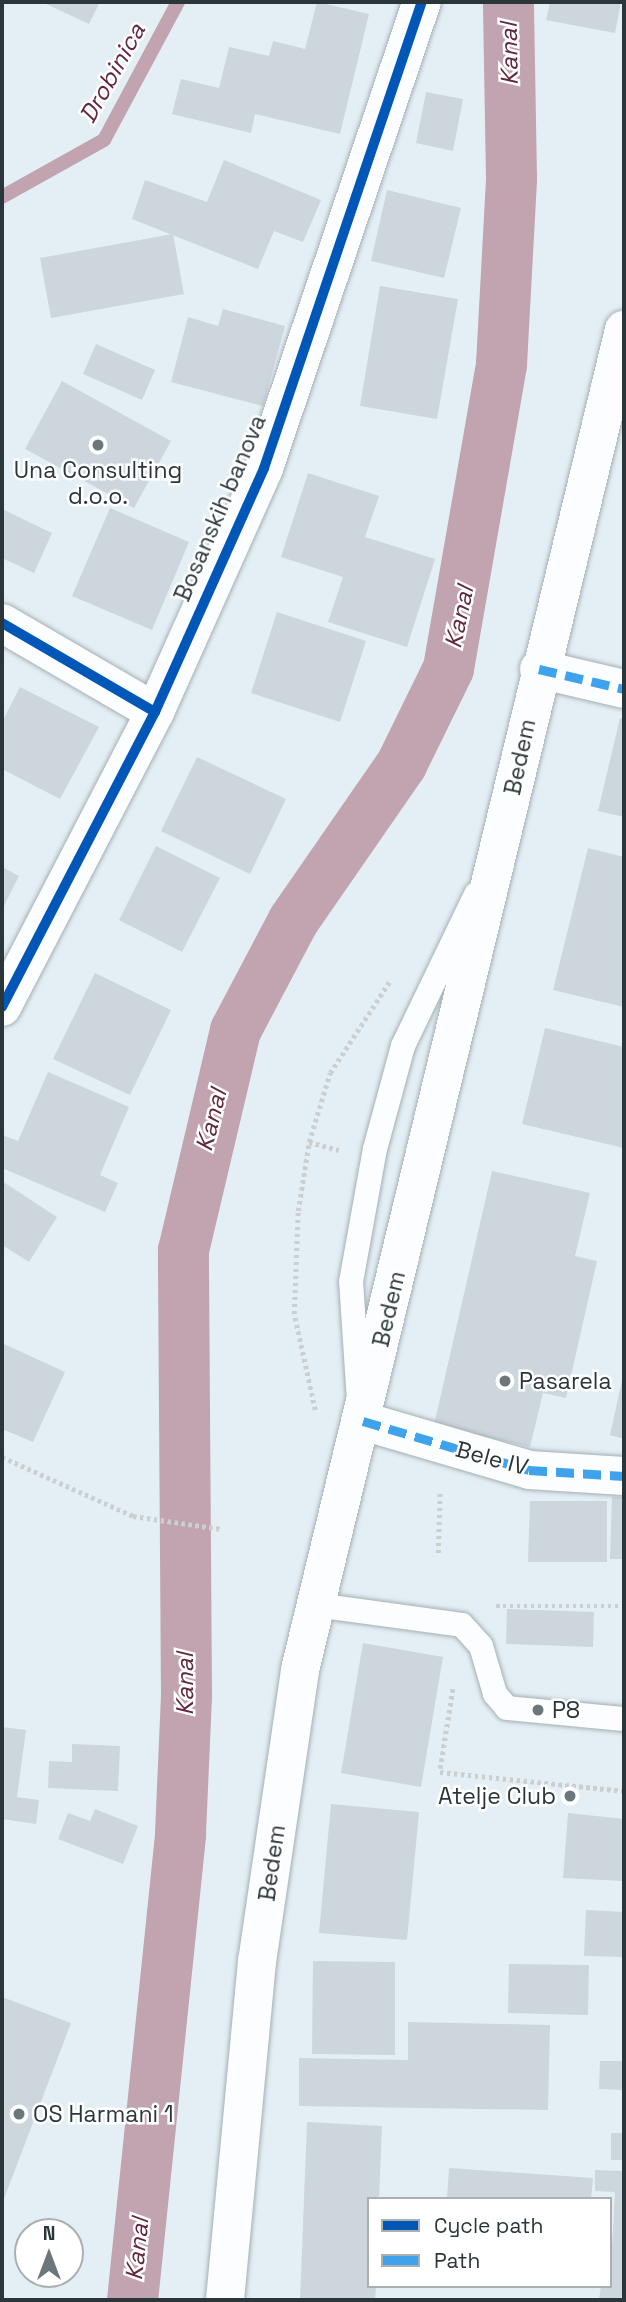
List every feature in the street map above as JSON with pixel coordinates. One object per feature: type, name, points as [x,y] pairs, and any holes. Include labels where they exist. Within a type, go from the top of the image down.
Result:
[{"type":"main road","name":"Bosanskih banova","points":[[2,1007],[155,712],[264,468],[422,2]]},
{"type":"main road","name":"Bedem","points":[[225,2300],[257,1962],[300,1670],[363,1421],[506,822],[539,669],[624,330]]},
{"type":"main road","points":[[2,623],[155,712]]},
{"type":"main road","points":[[539,669],[624,689]]},
{"type":"main road","name":"Bele IV","points":[[363,1421],[529,1471],[624,1476]]},
{"type":"lane","points":[[363,1421],[352,1366],[351,1282],[375,1149],[403,1046],[506,822]]},
{"type":"lane","points":[[316,1605],[462,1625],[481,1646],[495,1694],[507,1708],[624,1719]]},
{"type":"path","points":[[2,1457],[133,1516],[221,1529]]},
{"type":"path","points":[[438,1553],[440,1487]]},
{"type":"path","points":[[462,1625],[498,1605],[624,1606]]},
{"type":"building","points":[[42,2],[100,2],[89,24]]},
{"type":"building","points":[[317,2],[369,14],[340,134],[255,114],[251,133],[172,114],[181,79],[219,88],[229,47],[269,56],[273,41],[305,49]]},
{"type":"building","points":[[550,2],[621,2],[615,33],[546,20]]},
{"type":"building","points":[[426,92],[463,99],[453,151],[416,143]]},
{"type":"building","points":[[224,160],[321,200],[303,242],[274,231],[258,269],[132,219],[145,180],[207,202]]},
{"type":"building","points":[[387,190],[461,208],[444,278],[371,261]]},
{"type":"building","points":[[173,234],[184,294],[51,318],[40,258]]},
{"type":"building","points":[[380,286],[458,299],[437,419],[360,406]]},
{"type":"building","points":[[223,309],[285,326],[263,406],[171,382],[188,317],[218,326]]},
{"type":"building","points":[[96,344],[155,370],[142,400],[83,374]]},
{"type":"building","name":"Una Consulting d.o.o.","points":[[62,381],[171,441],[134,508],[25,449]]},
{"type":"building","points":[[308,473],[379,496],[365,537],[435,559],[407,647],[328,622],[343,577],[281,557]]},
{"type":"building","points":[[110,508],[189,542],[152,630],[72,596]]},
{"type":"building","points":[[2,509],[52,533],[34,573],[2,558]]},
{"type":"building","points":[[277,612],[366,641],[340,722],[251,693]]},
{"type":"building","points":[[20,687],[99,727],[60,799],[2,769],[2,722]]},
{"type":"building","points":[[620,718],[624,719],[624,817],[598,811]]},
{"type":"building","points":[[197,757],[286,799],[250,874],[161,831]]},
{"type":"building","points":[[156,846],[220,878],[182,952],[119,920]]},
{"type":"building","points":[[588,848],[624,857],[624,1007],[553,990]]},
{"type":"building","points":[[2,867],[19,876],[2,910]]},
{"type":"building","points":[[95,973],[171,1010],[130,1095],[53,1059]]},
{"type":"building","points":[[545,1028],[624,1047],[624,1148],[522,1124]]},
{"type":"building","points":[[48,1072],[129,1107],[100,1175],[118,1183],[105,1212],[2,1168],[2,1135],[18,1141]]},
{"type":"building","points":[[492,1171],[590,1193],[575,1256],[597,1261],[566,1398],[543,1393],[530,1447],[434,1425]]},
{"type":"building","points":[[2,1181],[57,1217],[29,1262],[2,1245]]},
{"type":"building","points":[[2,1343],[65,1372],[33,1442],[2,1429]]},
{"type":"building","points":[[624,1376],[624,1439],[610,1435]]},
{"type":"building","points":[[612,1497],[624,1497],[624,1559],[610,1559]]},
{"type":"building","points":[[530,1501],[607,1501],[607,1562],[528,1562]]},
{"type":"building","points":[[507,1609],[594,1612],[593,1647],[506,1644]]},
{"type":"building","points":[[363,1643],[443,1657],[421,1787],[341,1773]]},
{"type":"building","points":[[2,1727],[26,1730],[17,1797],[39,1800],[36,1824],[2,1819]]},
{"type":"building","points":[[72,1744],[120,1746],[118,1791],[48,1788],[49,1761],[72,1762]]},
{"type":"building","points":[[331,1804],[419,1812],[407,1940],[319,1933]]},
{"type":"building","points":[[95,1809],[138,1826],[123,1864],[58,1839],[68,1813],[90,1821]]},
{"type":"building","points":[[568,1813],[624,1819],[624,1881],[563,1878]]},
{"type":"building","points":[[586,1910],[624,1912],[624,1957],[584,1956]]},
{"type":"building","points":[[313,1961],[395,1962],[395,2055],[312,2054]]},
{"type":"building","points":[[509,1964],[589,1965],[588,2015],[508,2013]]},
{"type":"building","name":"OS Harmani 1","points":[[2,1997],[71,2023],[2,2204]]},
{"type":"building","points":[[408,2022],[550,2025],[548,2110],[299,2106],[299,2058],[408,2060]]},
{"type":"building","points":[[600,2061],[624,2061],[624,2090],[599,2089]]},
{"type":"building","points":[[307,2122],[382,2126],[379,2197],[367,2197],[367,2288],[376,2288],[375,2300],[300,2300]]},
{"type":"building","points":[[611,2133],[624,2133],[624,2160],[611,2160]]},
{"type":"building","points":[[449,2168],[593,2178],[591,2197],[447,2197]]},
{"type":"building","points":[[595,2170],[624,2171],[624,2300],[599,2300],[601,2288],[612,2288],[615,2192],[595,2191]]},
{"type":"waterway","name":"Drobinica","points":[[2,197],[104,140],[178,2]]},
{"type":"waterway","name":"Kanal","points":[[132,2300],[180,1833],[186,1696],[183,1250],[235,1030],[293,920],[401,764],[448,668],[501,364],[511,178],[508,2]]},
{"type":"marked path","points":[[539,669],[624,689]]},
{"type":"marked path","points":[[363,1421],[529,1470],[624,1476]]},
{"type":"cycle path","points":[[2,1007],[155,712],[264,468],[422,2]]},
{"type":"cycle path","points":[[2,623],[155,712]]},
{"type":"place","name":"Una Consulting d.o.o.","points":[[98,445]]},
{"type":"place","name":"Pasarela","points":[[505,1381]]},
{"type":"place","name":"P8","points":[[538,1710]]},
{"type":"place","name":"Atelje Club","points":[[570,1796]]},
{"type":"place","name":"OS Harmani 1","points":[[19,2114]]}]
